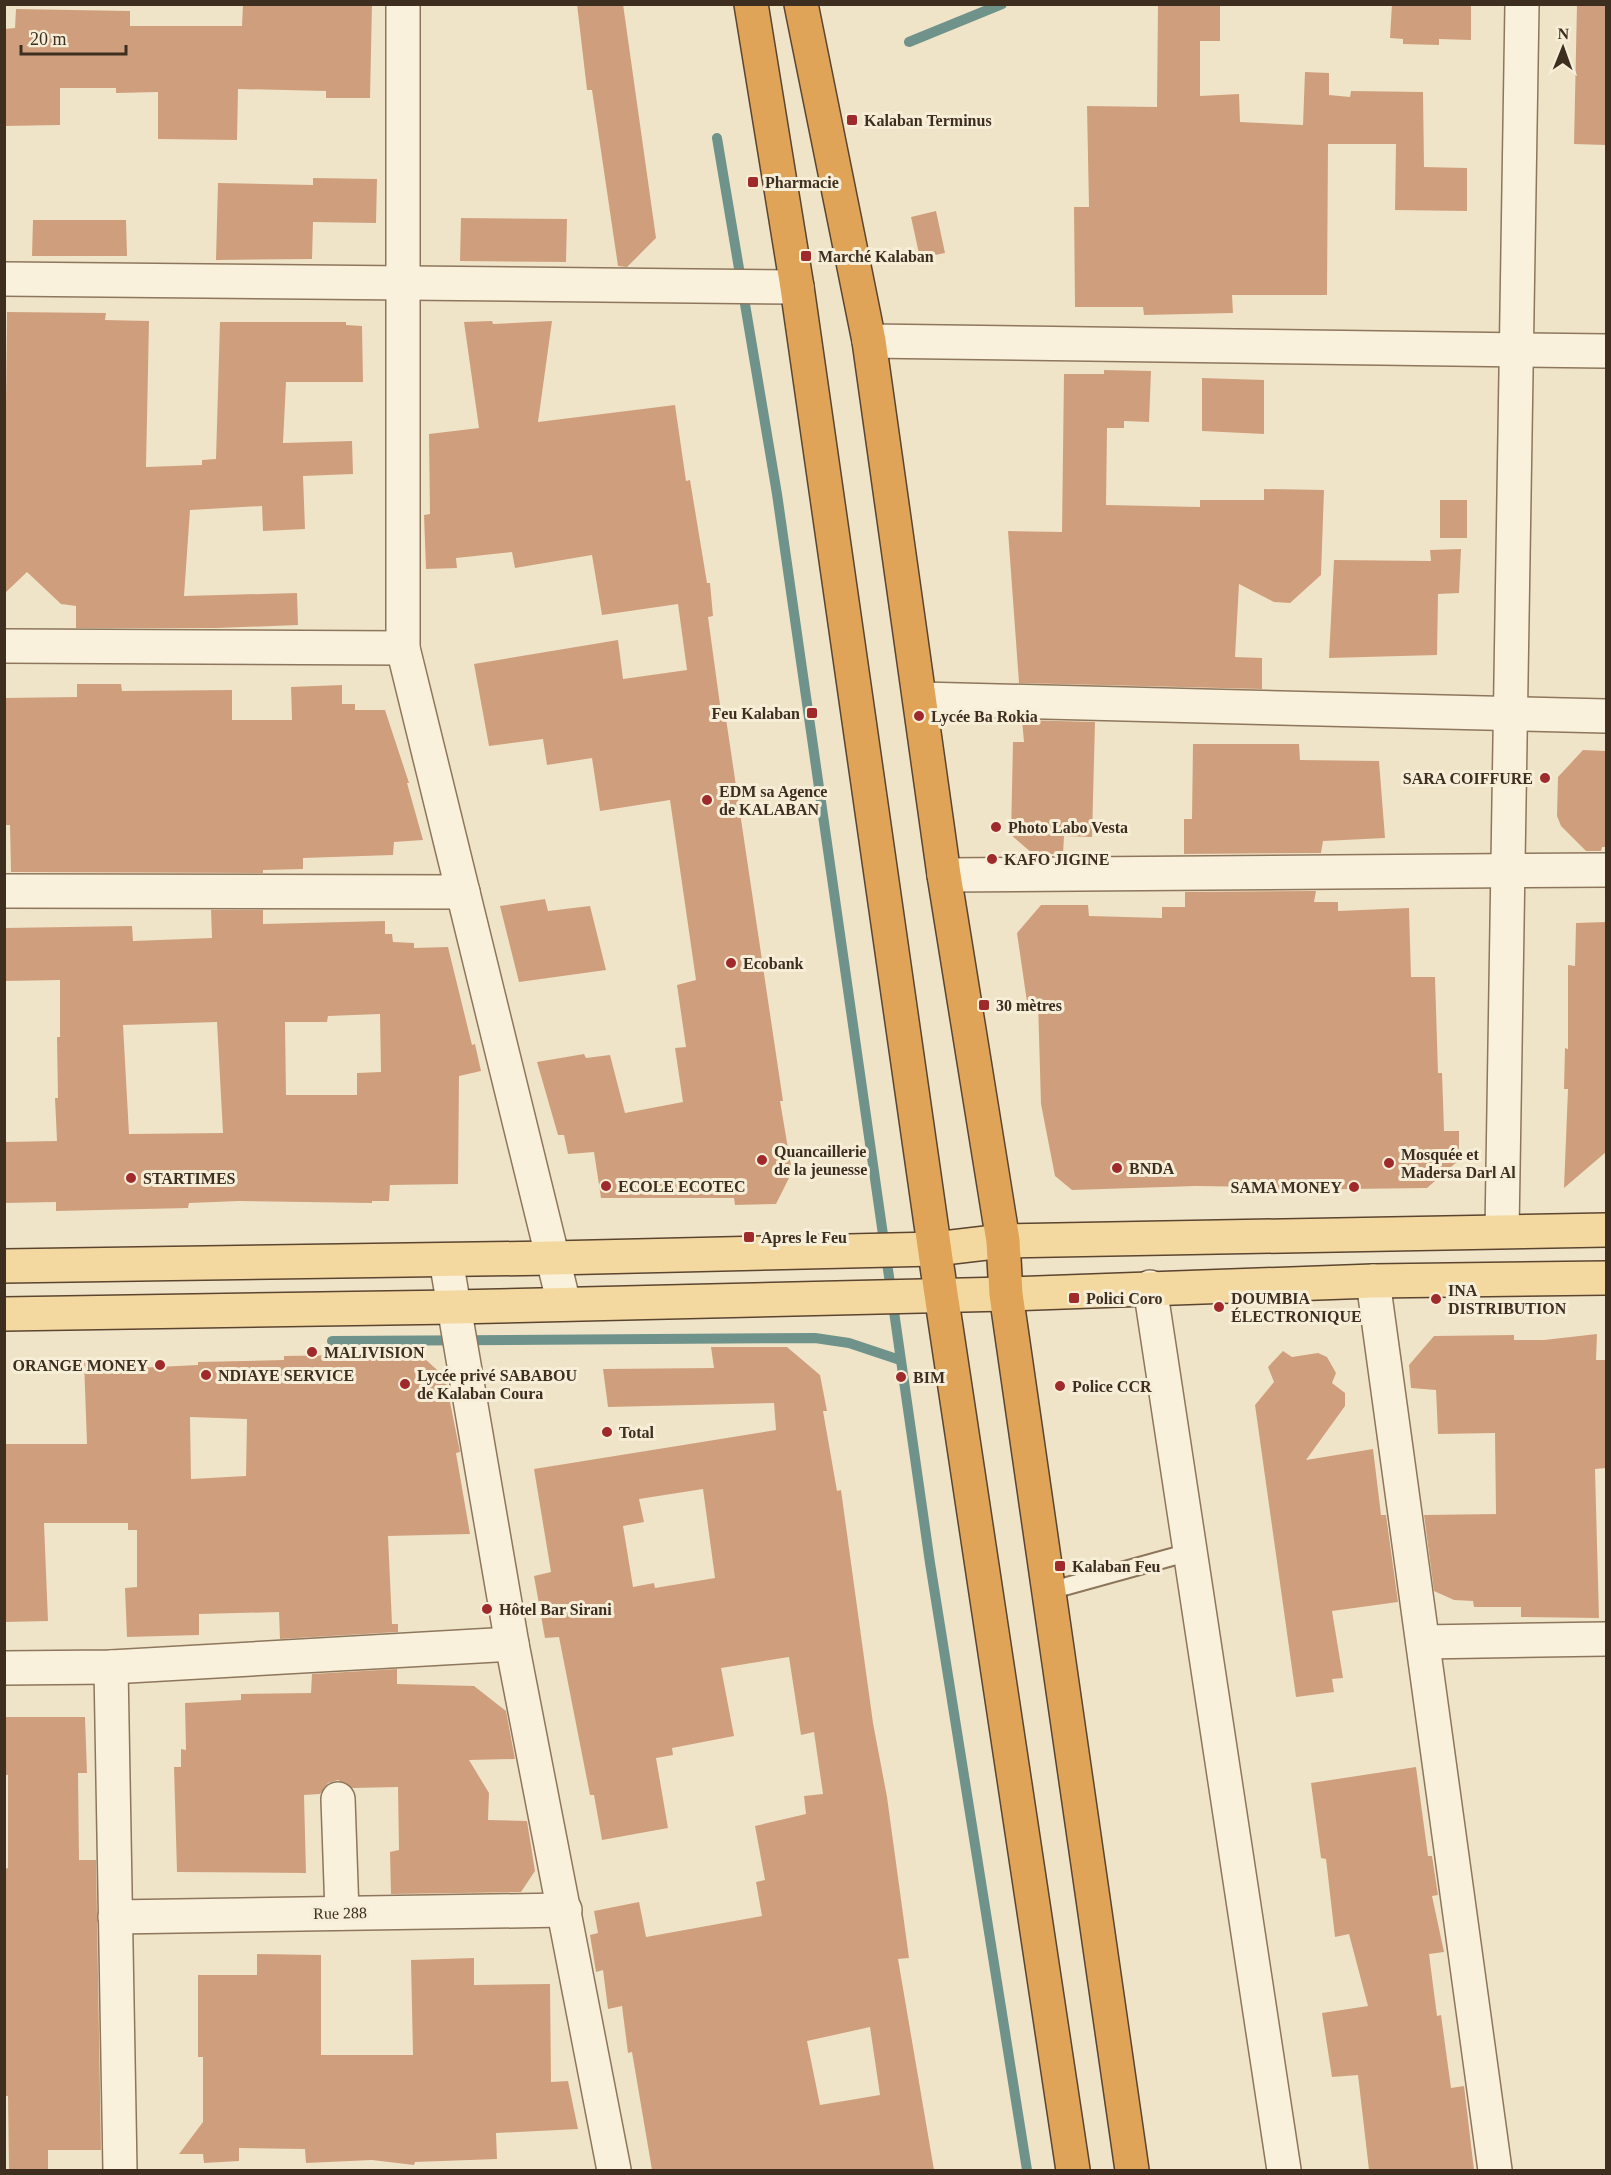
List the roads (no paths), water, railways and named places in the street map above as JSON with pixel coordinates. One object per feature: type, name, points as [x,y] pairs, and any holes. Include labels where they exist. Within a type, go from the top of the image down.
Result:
[{"type":"highway","points":[[751,4],[797,287],[941,1294],[1073,2170]]},
{"type":"highway","points":[[801,4],[869,341],[944,875],[1003,1241],[1006,1293],[1132,2170]]},
{"type":"main road","points":[[4,1266],[552,1258],[935,1249],[1003,1241],[1606,1230]]},
{"type":"main road","points":[[4,1314],[454,1307],[1373,1281],[1606,1278]]},
{"type":"street","points":[[403,4],[403,648],[564,1304]]},
{"type":"street","points":[[1502,1231],[1522,4]]},
{"type":"street","points":[[4,279],[797,287]]},
{"type":"street","points":[[869,341],[1606,351]]},
{"type":"street","points":[[4,646],[403,648]]},
{"type":"street","points":[[921,699],[1606,716]]},
{"type":"street","points":[[944,875],[1606,870]]},
{"type":"street","points":[[4,891],[463,892]]},
{"type":"street","points":[[446,1260],[512,1644],[614,2170]]},
{"type":"street","points":[[1373,1281],[1495,2170]]},
{"type":"street","points":[[1150,1287],[1284,2170]]},
{"type":"street","points":[[1423,1642],[1606,1639]]},
{"type":"street","points":[[4,1668],[111,1666],[512,1644]]},
{"type":"street","points":[[111,1666],[120,2170]]},
{"type":"street","points":[[338,1799],[342,1913]]},
{"type":"street","name":"Rue 288","points":[[115,1917],[565,1910]]},
{"type":"lane","points":[[1049,1591],[1190,1552]]},
{"type":"waterway","points":[[909,42],[1002,4]]},
{"type":"waterway","points":[[717,138],[777,494],[930,1563],[1027,2170]]},
{"type":"waterway","points":[[332,1341],[815,1338],[849,1343],[900,1360]]},
{"type":"place","name":"Kalaban Terminus","points":[[852,120]]},
{"type":"place","name":"Pharmacie","points":[[753,182]]},
{"type":"place","name":"Marché Kalaban","points":[[806,256]]},
{"type":"place","name":"Feu Kalaban","points":[[812,713]]},
{"type":"place","name":"Lycée Ba Rokia","points":[[919,716]]},
{"type":"place","name":"SARA COIFFURE","points":[[1545,778]]},
{"type":"place","name":"EDM sa Agence de KALABAN","points":[[707,800]]},
{"type":"place","name":"Photo Labo Vesta","points":[[996,827]]},
{"type":"place","name":"KAFO JIGINE","points":[[992,859]]},
{"type":"place","name":"Ecobank","points":[[731,963]]},
{"type":"place","name":"30 mètres","points":[[984,1005]]},
{"type":"place","name":"Quancaillerie de la jeunesse","points":[[762,1160]]},
{"type":"place","name":"Mosquée et Madersa Darl Al","points":[[1389,1163]]},
{"type":"place","name":"BNDA","points":[[1117,1168]]},
{"type":"place","name":"STARTIMES","points":[[131,1178]]},
{"type":"place","name":"ECOLE ECOTEC","points":[[606,1186]]},
{"type":"place","name":"SAMA MONEY","points":[[1354,1187]]},
{"type":"place","name":"Apres le Feu","points":[[749,1237]]},
{"type":"place","name":"Polici Coro","points":[[1074,1298]]},
{"type":"place","name":"INA DISTRIBUTION","points":[[1436,1299]]},
{"type":"place","name":"DOUMBIA ÉLECTRONIQUE","points":[[1219,1307]]},
{"type":"place","name":"MALIVISION","points":[[312,1352]]},
{"type":"place","name":"ORANGE MONEY","points":[[160,1365]]},
{"type":"place","name":"NDIAYE SERVICE","points":[[206,1375]]},
{"type":"place","name":"BIM","points":[[901,1377]]},
{"type":"place","name":"Lycée privé SABABOU de Kalaban Coura","points":[[405,1384]]},
{"type":"place","name":"Police CCR","points":[[1060,1386]]},
{"type":"place","name":"Total","points":[[607,1432]]},
{"type":"place","name":"Kalaban Feu","points":[[1060,1566]]},
{"type":"place","name":"Hôtel Bar Sirani","points":[[487,1609]]}]
